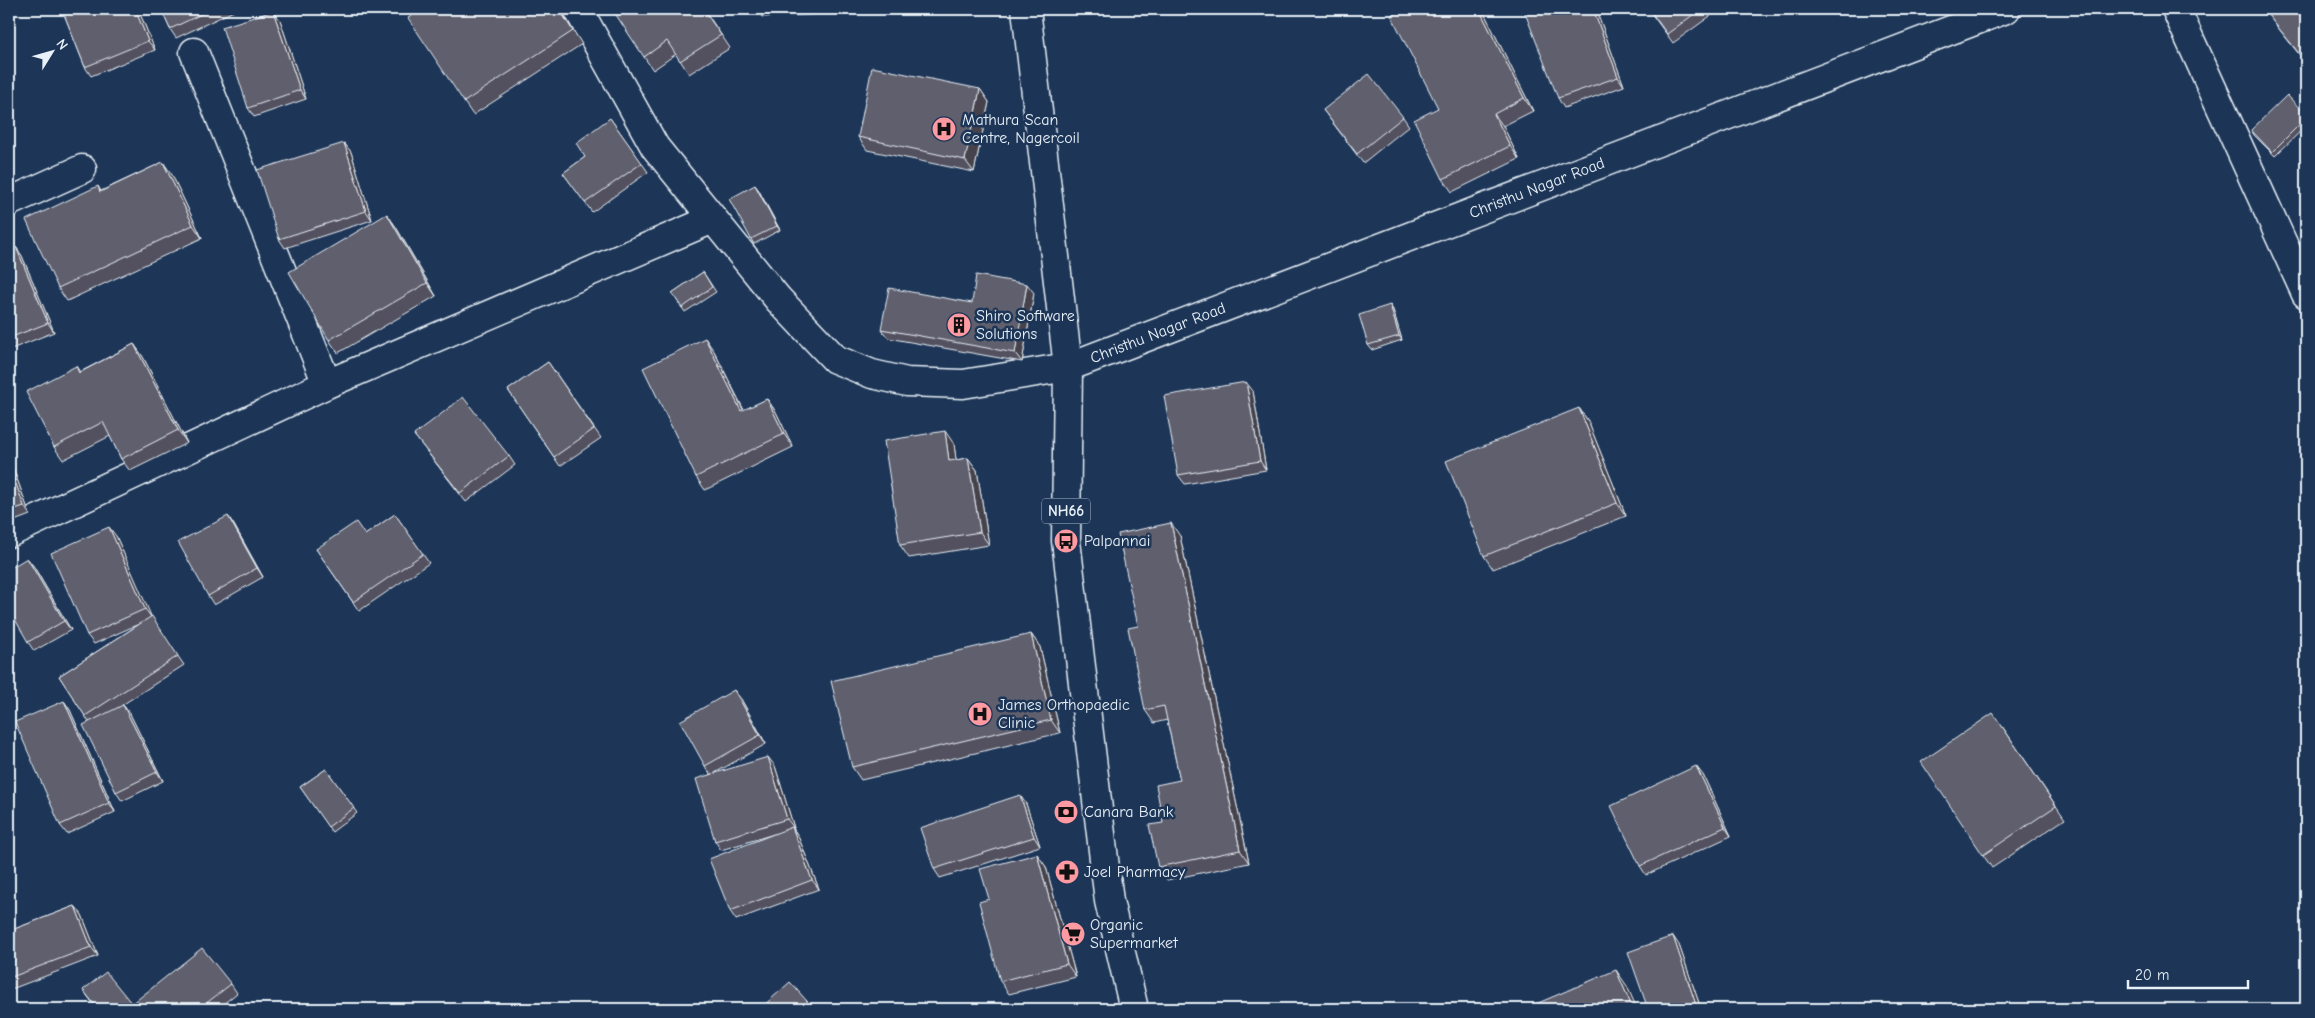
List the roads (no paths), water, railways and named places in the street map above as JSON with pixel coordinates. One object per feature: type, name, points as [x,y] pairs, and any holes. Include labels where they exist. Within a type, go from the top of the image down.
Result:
[{"type":"main road","name":"Christhu Nagar Road","points":[[578,9],[654,147],[778,299],[834,359],[872,374],[907,382],[944,384],[962,384],[1068,367],[1955,18],[2006,9]]},
{"type":"main road","name":"NH66","points":[[1026,9],[1068,367],[1066,541],[1109,901],[1134,1009]]},
{"type":"main road","points":[[2176,9],[2306,294]]},
{"type":"main road","points":[[194,52],[327,384]]},
{"type":"main road","points":[[9,202],[82,169]]},
{"type":"main road","points":[[9,533],[327,384],[713,218]]},
{"type":"place","name":"Mathura Scan Centre, Nagercoil","points":[[944,129]]},
{"type":"place","name":"Shiro Software Solutions","points":[[959,325]]},
{"type":"place","name":"Palpannai","points":[[1066,541]]},
{"type":"place","name":"James Orthopaedic Clinic","points":[[980,714]]},
{"type":"place","name":"Canara Bank","points":[[1066,812]]},
{"type":"place","name":"Joel Pharmacy","points":[[1067,872]]},
{"type":"place","name":"Organic Supermarket","points":[[1073,934]]}]
